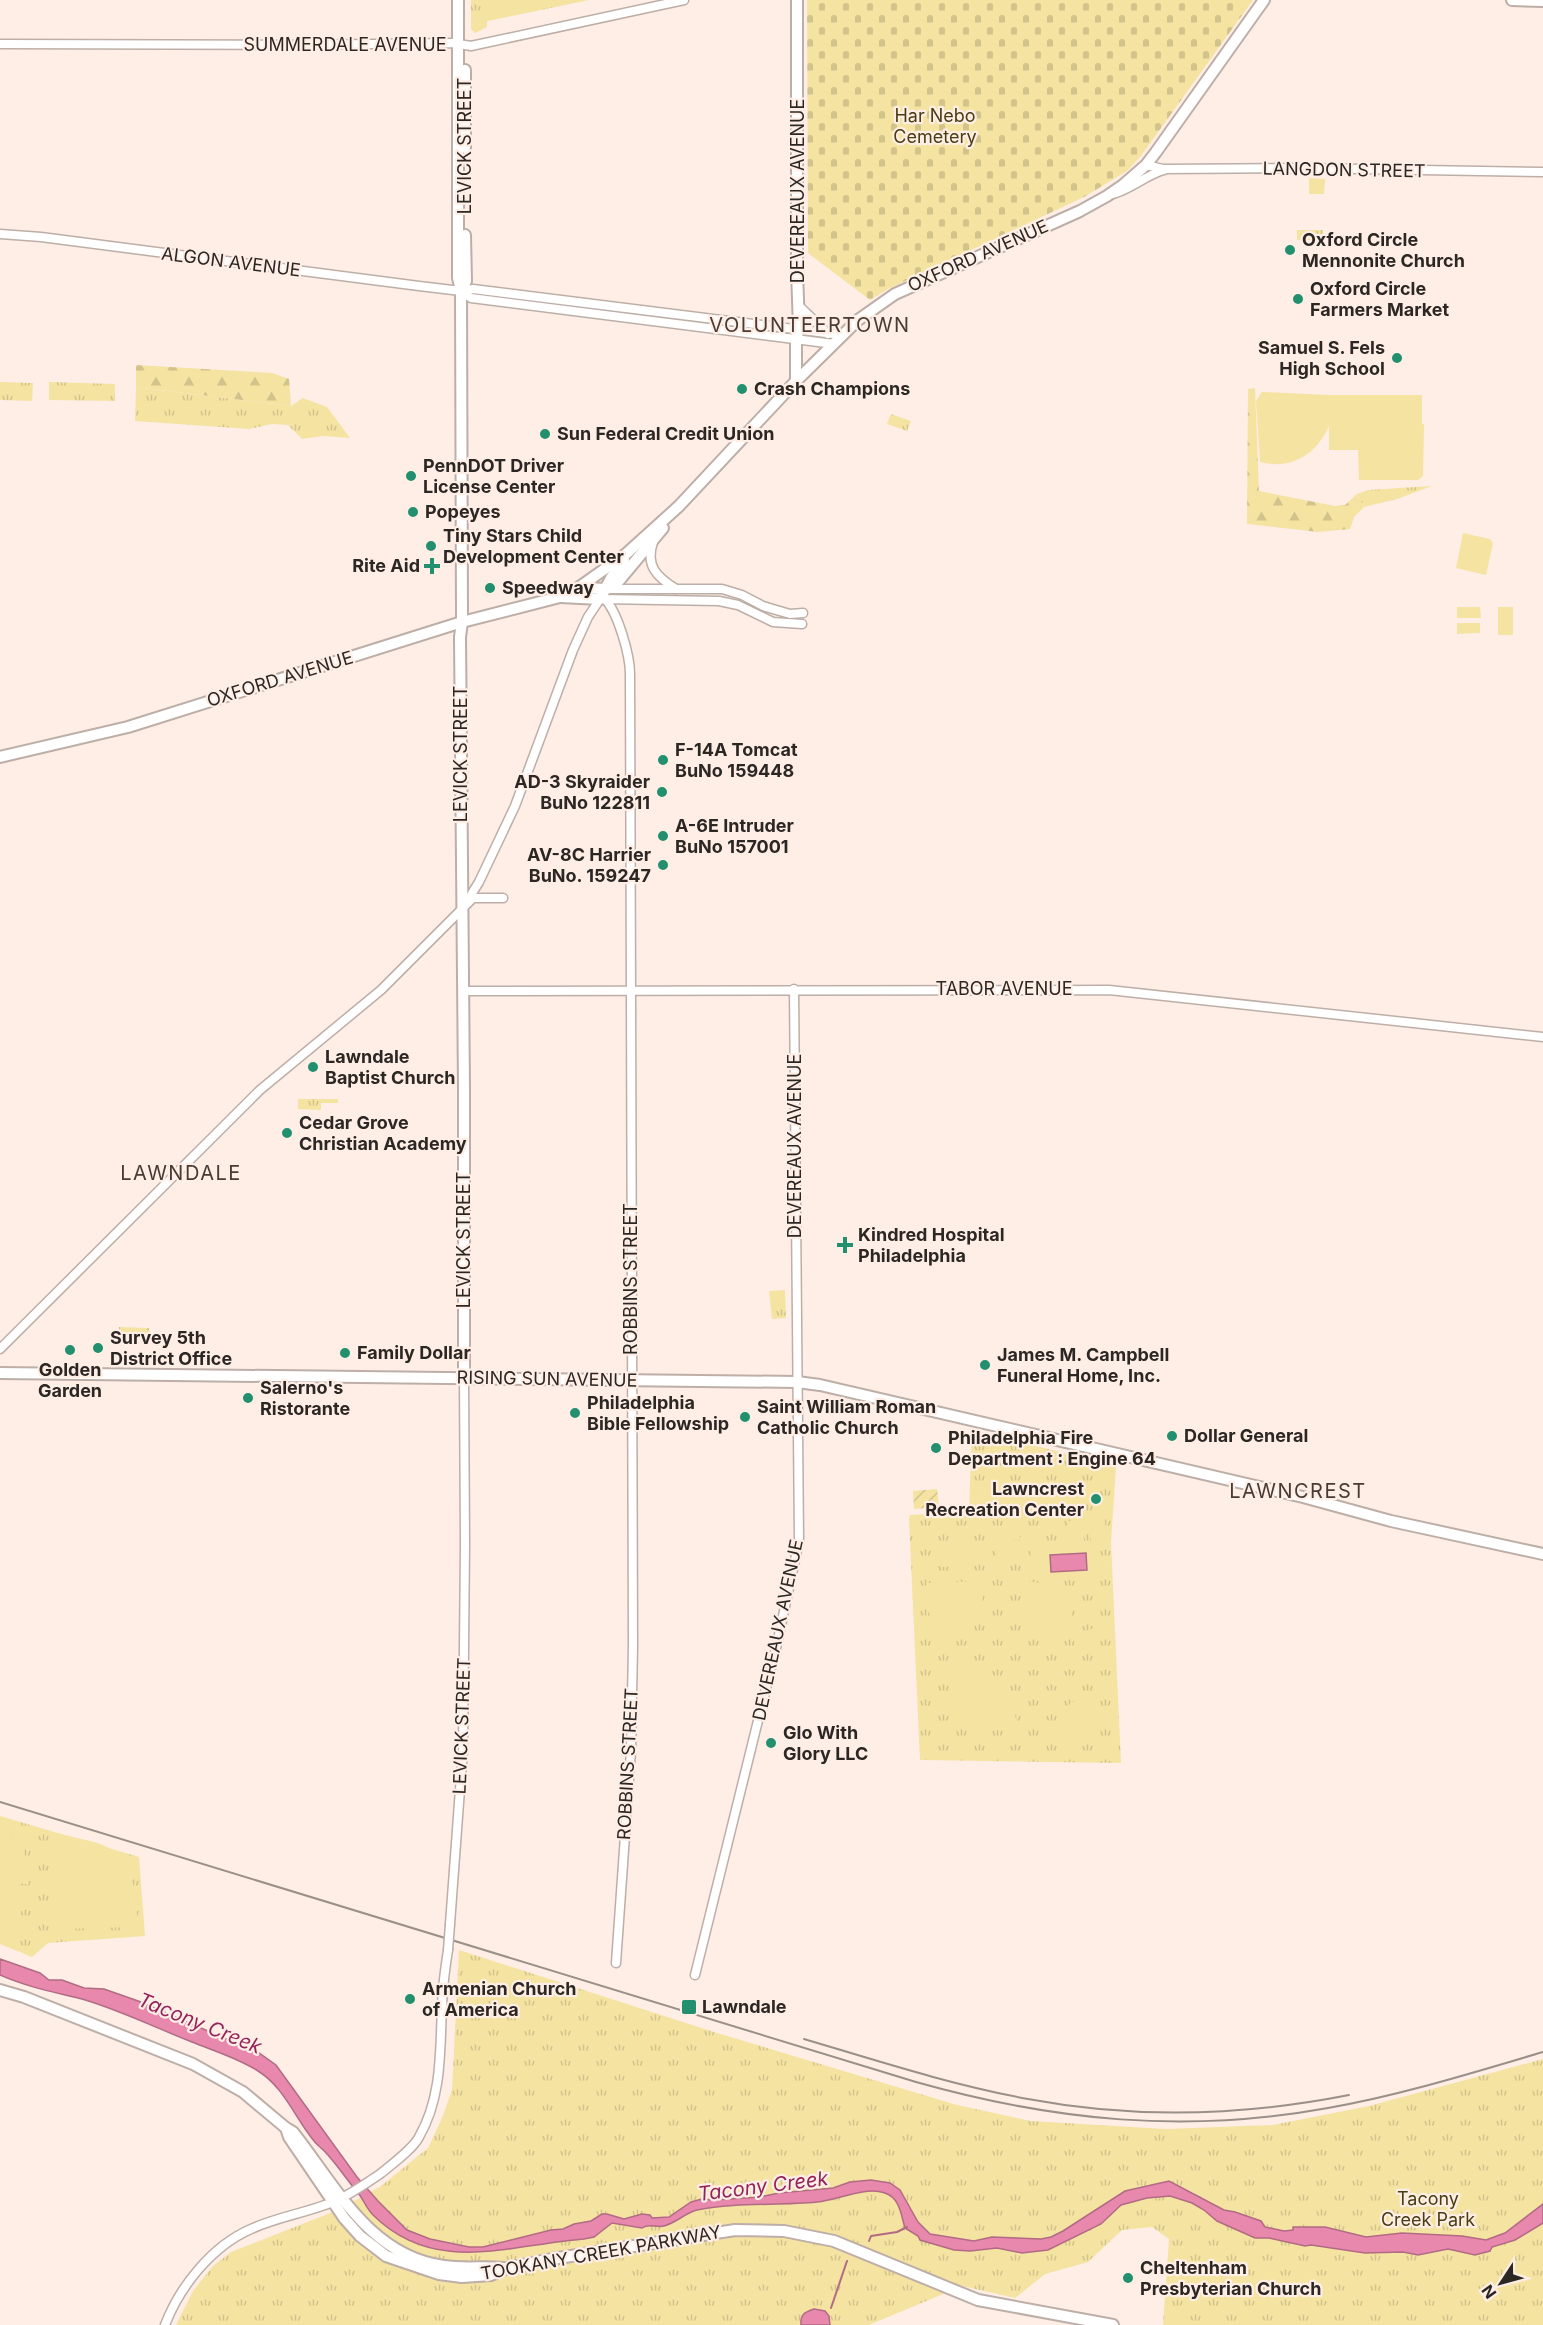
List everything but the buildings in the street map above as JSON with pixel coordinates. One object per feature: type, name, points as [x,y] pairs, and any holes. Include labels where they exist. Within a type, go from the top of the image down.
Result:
[{"type":"main road","name":"LEVICK STREET","points":[[458,0],[466,281],[461,291],[464,461],[460,647],[464,1378]]},
{"type":"main road","name":"LEVICK STREET","points":[[461,45],[464,0]]},
{"type":"main road","name":"DEVEREAUX AVENUE","points":[[796,381],[799,306],[797,270],[798,0]]},
{"type":"main road","name":"OXFORD AVENUE","points":[[0,757],[128,727],[462,622],[560,597],[578,588],[640,541],[679,506],[796,381],[831,339],[842,335],[858,320],[895,294],[1080,211],[1107,196],[1146,165],[1264,0]]},
{"type":"main road","points":[[1512,0],[1543,1]]},
{"type":"main road","name":"OXFORD AVENUE","points":[[560,597],[604,596],[670,520],[679,506]]},
{"type":"main road","points":[[604,596],[611,578],[640,541]]},
{"type":"main road","name":"OXFORD AVENUE","points":[[578,588],[604,596]]},
{"type":"main road","name":"RISING SUN AVENUE","points":[[0,1373],[797,1382],[820,1385],[1303,1497],[1391,1521],[1543,1554]]},
{"type":"main road","name":"TOOKANY CREEK PARKWAY","points":[[0,1990],[35,2001],[193,2064],[243,2092],[286,2128],[289,2137],[374,2235],[396,2250],[412,2258],[441,2266],[507,2268]]},
{"type":"main road","name":"TOOKANY CREEK PARKWAY","points":[[342,2198],[360,2236],[386,2256],[439,2274],[462,2277],[491,2275],[507,2268],[735,2230],[784,2231],[834,2241],[978,2300],[1113,2325]]},
{"type":"street","name":"SUMMERDALE AVENUE","points":[[0,44],[219,46],[452,43],[471,46],[684,0]]},
{"type":"street","name":"LANGDON STREET","points":[[1146,165],[1169,169],[1301,168],[1543,172]]},
{"type":"street","points":[[1107,196],[1126,190],[1151,175],[1169,169]]},
{"type":"street","name":"ALGON AVENUE","points":[[0,234],[51,238],[461,291],[471,298],[831,339]]},
{"type":"street","points":[[799,306],[831,339]]},
{"type":"street","points":[[654,537],[649,558],[652,569],[676,590]]},
{"type":"street","points":[[463,908],[479,882],[515,806],[573,650],[588,617],[604,596],[722,589],[742,595],[763,606],[790,614],[803,613]]},
{"type":"street","points":[[604,596],[719,601],[738,605],[773,622],[802,624]]},
{"type":"street","name":"ROBBINS STREET","points":[[604,596],[624,640],[630,663],[631,1751],[616,1963]]},
{"type":"street","points":[[0,1349],[260,1090],[384,987],[473,898],[502,898]]},
{"type":"street","name":"TABOR AVENUE","points":[[463,991],[794,989],[1137,992],[1543,1037]]},
{"type":"street","name":"DEVEREAUX AVENUE","points":[[695,1975],[777,1644],[799,1541],[794,989]]},
{"type":"street","name":"LEVICK STREET","points":[[165,2325],[186,2284],[216,2253],[251,2229],[342,2198],[371,2180],[389,2167],[419,2139],[434,2101],[442,2036],[443,1990],[463,1749],[464,1378]]},
{"type":"green space","points":[[471,0],[589,0],[487,21],[487,27],[475,33],[471,29]]},
{"type":"green space","points":[[487,0],[583,0],[487,21]]},
{"type":"green space","name":"Har Nebo Cemetery","points":[[807,0],[1253,0],[1141,156],[1127,171],[1084,197],[888,289],[870,300],[808,253]]},
{"type":"green space","points":[[1309,178],[1325,179],[1324,194],[1309,194]]},
{"type":"green space","points":[[1297,230],[1323,230],[1323,240],[1297,240]]},
{"type":"green space","points":[[136,365],[272,373],[289,379],[291,406],[136,387]]},
{"type":"green space","points":[[0,382],[33,383],[32,401],[0,400]]},
{"type":"green space","points":[[49,382],[115,384],[115,401],[49,400]]},
{"type":"green space","points":[[136,387],[291,406],[303,398],[327,407],[350,438],[323,436],[302,439],[288,425],[272,424],[249,429],[135,421]]},
{"type":"green space","points":[[1255,388],[1259,491],[1335,506],[1345,505],[1357,494],[1364,507],[1354,517],[1350,529],[1318,532],[1247,524],[1248,389]]},
{"type":"green space","points":[[1262,392],[1422,395],[1423,476],[1418,480],[1359,480],[1358,450],[1329,450],[1329,426],[1317,445],[1301,458],[1282,464],[1260,462],[1256,401]]},
{"type":"green space","points":[[891,414],[911,421],[907,431],[887,424]]},
{"type":"green space","points":[[1432,486],[1397,499],[1364,507],[1357,494],[1368,490]]},
{"type":"green space","points":[[1463,533],[1490,539],[1493,543],[1486,575],[1456,568]]},
{"type":"green space","points":[[1457,607],[1480,607],[1481,618],[1457,618]]},
{"type":"green space","points":[[1498,607],[1513,607],[1513,635],[1498,635]]},
{"type":"green space","points":[[1457,623],[1480,623],[1480,633],[1457,634]]},
{"type":"green space","points":[[298,1099],[338,1099],[338,1103],[321,1103],[321,1110],[298,1109]]},
{"type":"green space","points":[[785,1290],[786,1318],[772,1319],[769,1291]]},
{"type":"green space","points":[[119,1327],[149,1328],[149,1338],[119,1336]]},
{"type":"green space","points":[[972,1430],[1116,1466],[1111,1543],[1121,1763],[920,1760],[909,1519],[910,1515],[969,1512]]},
{"type":"green space","points":[[937,1489],[939,1507],[914,1509],[913,1491]]},
{"type":"green space","points":[[1105,1519],[1106,1541],[1091,1542],[1089,1520]]},
{"type":"green space","points":[[1068,1521],[1083,1521],[1084,1543],[1069,1544]]},
{"type":"green space","points":[[1019,1529],[1020,1540],[996,1542],[996,1531]]},
{"type":"green space","points":[[983,1541],[988,1546],[989,1560],[986,1564],[942,1567],[938,1565],[936,1549],[938,1545]]},
{"type":"green space","points":[[1020,1545],[1020,1555],[997,1557],[996,1546]]},
{"type":"green space","points":[[1095,1545],[1096,1573],[1075,1575],[1075,1581],[1032,1575],[1030,1549]]},
{"type":"green space","points":[[981,1581],[982,1604],[973,1623],[955,1635],[932,1637],[926,1583]]},
{"type":"green space","points":[[1027,1581],[1073,1589],[1070,1632],[1058,1635],[1047,1634],[1029,1623],[1021,1603],[1022,1592]]},
{"type":"green space","points":[[1096,1627],[1091,1654],[1087,1654],[1076,1647],[1073,1636]]},
{"type":"green space","points":[[954,1666],[981,1674],[1000,1686],[1012,1704],[1018,1732],[957,1727]]},
{"type":"green space","points":[[1083,1699],[1097,1702],[1098,1734],[1096,1736],[1065,1736],[1061,1723],[1063,1712],[1071,1703]]},
{"type":"green space","points":[[0,1816],[139,1857],[145,1936],[48,1943],[32,1957],[0,1944]]},
{"type":"green space","points":[[0,1827],[14,1838],[23,1851],[28,1866],[29,1884],[0,1883]]},
{"type":"green space","points":[[57,1833],[107,1847],[124,1862],[133,1882],[138,1927],[58,1929],[47,1918],[54,1836]]},
{"type":"green space","points":[[0,1885],[20,1886],[23,1889],[18,1945],[0,1935]]},
{"type":"green space","name":"Tacony Creek Park","points":[[459,1950],[714,2032],[957,2105],[1031,2121],[1166,2129],[1273,2125],[1369,2106],[1543,2059],[1543,2325],[1163,2325],[1169,2239],[1152,2227],[1122,2230],[1088,2262],[1045,2274],[1015,2298],[962,2286],[869,2325],[176,2325],[193,2291],[213,2266],[231,2252],[338,2210],[381,2186],[428,2148],[452,2090]]},
{"type":"shaded area","points":[[1086,1553],[1087,1570],[1051,1572],[1050,1555]]},
{"type":"shaded area","points":[[0,1959],[40,1973],[49,1980],[62,1980],[84,1988],[104,1989],[141,2002],[259,2053],[276,2065],[357,2177],[407,2230],[430,2239],[469,2247],[483,2247],[563,2229],[591,2221],[602,2214],[624,2219],[642,2214],[650,2215],[652,2218],[669,2217],[691,2202],[702,2199],[760,2197],[833,2188],[850,2182],[871,2180],[890,2183],[900,2190],[918,2222],[930,2234],[974,2241],[992,2237],[1041,2239],[1051,2237],[1125,2191],[1169,2181],[1224,2210],[1261,2221],[1265,2227],[1284,2231],[1293,2230],[1293,2227],[1325,2227],[1366,2237],[1402,2233],[1462,2236],[1486,2240],[1505,2233],[1543,2204],[1543,2223],[1515,2240],[1475,2255],[1448,2249],[1418,2255],[1403,2252],[1365,2253],[1305,2246],[1269,2238],[1255,2238],[1217,2221],[1192,2203],[1170,2196],[1147,2198],[1121,2205],[1101,2224],[1048,2250],[1022,2253],[997,2248],[970,2251],[954,2250],[920,2240],[918,2236],[905,2228],[897,2203],[890,2195],[869,2191],[817,2202],[727,2206],[697,2210],[668,2225],[661,2226],[642,2228],[612,2223],[594,2237],[584,2239],[500,2250],[447,2251],[421,2245],[397,2234],[373,2215],[335,2163],[307,2132],[275,2085],[258,2071],[234,2058],[110,2008],[30,1986],[0,1975]]},
{"type":"shaded area","points":[[814,2309],[825,2311],[829,2316],[830,2325],[801,2325],[801,2318],[804,2314]]},
{"type":"waterway","points":[[869,2241],[871,2236],[897,2232],[907,2227]]},
{"type":"waterway","points":[[831,2308],[847,2261]]},
{"type":"railway","points":[[0,1802],[916,2082],[1019,2106],[1120,2119],[1172,2121],[1275,2116],[1382,2097],[1543,2052]]},
{"type":"railway","points":[[804,2039],[971,2087],[1028,2099],[1108,2110],[1228,2111],[1349,2095]]},
{"type":"place","name":"Oxford Circle Mennonite Church","points":[[1290,250]]},
{"type":"place","name":"Oxford Circle Farmers Market","points":[[1298,299]]},
{"type":"place","name":"Samuel S. Fels High School","points":[[1397,358]]},
{"type":"place","name":"Crash Champions","points":[[742,389]]},
{"type":"place","name":"Sun Federal Credit Union","points":[[545,434]]},
{"type":"place","name":"PennDOT Driver License Center","points":[[411,476]]},
{"type":"place","name":"Popeyes","points":[[413,512]]},
{"type":"place","name":"Tiny Stars Child Development Center","points":[[431,546]]},
{"type":"place","name":"Rite Aid","points":[[432,566]]},
{"type":"place","name":"Speedway","points":[[490,588]]},
{"type":"place","name":"F-14A Tomcat BuNo 159448","points":[[663,760]]},
{"type":"place","name":"AD-3 Skyraider BuNo 122811","points":[[662,792]]},
{"type":"place","name":"A-6E Intruder BuNo 157001","points":[[663,836]]},
{"type":"place","name":"AV-8C Harrier BuNo. 159247","points":[[663,865]]},
{"type":"place","name":"Lawndale Baptist Church","points":[[313,1067]]},
{"type":"place","name":"Cedar Grove Christian Academy","points":[[287,1133]]},
{"type":"place","name":"Kindred Hospital Philadelphia","points":[[845,1245]]},
{"type":"place","name":"Survey 5th District Office","points":[[98,1348]]},
{"type":"place","name":"Golden Garden","points":[[70,1350]]},
{"type":"place","name":"Family Dollar","points":[[345,1353]]},
{"type":"place","name":"James M. Campbell Funeral Home, Inc.","points":[[985,1365]]},
{"type":"place","name":"Salerno's Ristorante","points":[[248,1398]]},
{"type":"place","name":"Philadelphia Bible Fellowship","points":[[575,1413]]},
{"type":"place","name":"Saint William Roman Catholic Church","points":[[745,1417]]},
{"type":"place","name":"Dollar General","points":[[1172,1436]]},
{"type":"place","name":"Philadelphia Fire Department : Engine 64","points":[[936,1448]]},
{"type":"place","name":"Lawncrest Recreation Center","points":[[1096,1499]]},
{"type":"place","name":"Glo With Glory LLC","points":[[771,1743]]},
{"type":"place","name":"Armenian Church of America","points":[[410,1999]]},
{"type":"place","name":"Lawndale","points":[[689,2007]]},
{"type":"place","name":"Cheltenham Presbyterian Church","points":[[1128,2278]]},
{"type":"district","name":"VOLUNTEERTOWN","points":[[810,325]]},
{"type":"district","name":"LAWNDALE","points":[[181,1173]]},
{"type":"district","name":"LAWNCREST","points":[[1298,1491]]},
{"type":"water label","name":"Tacony Creek","points":[[200,2023]]},
{"type":"water label","name":"Tacony Creek","points":[[763,2186]]}]
